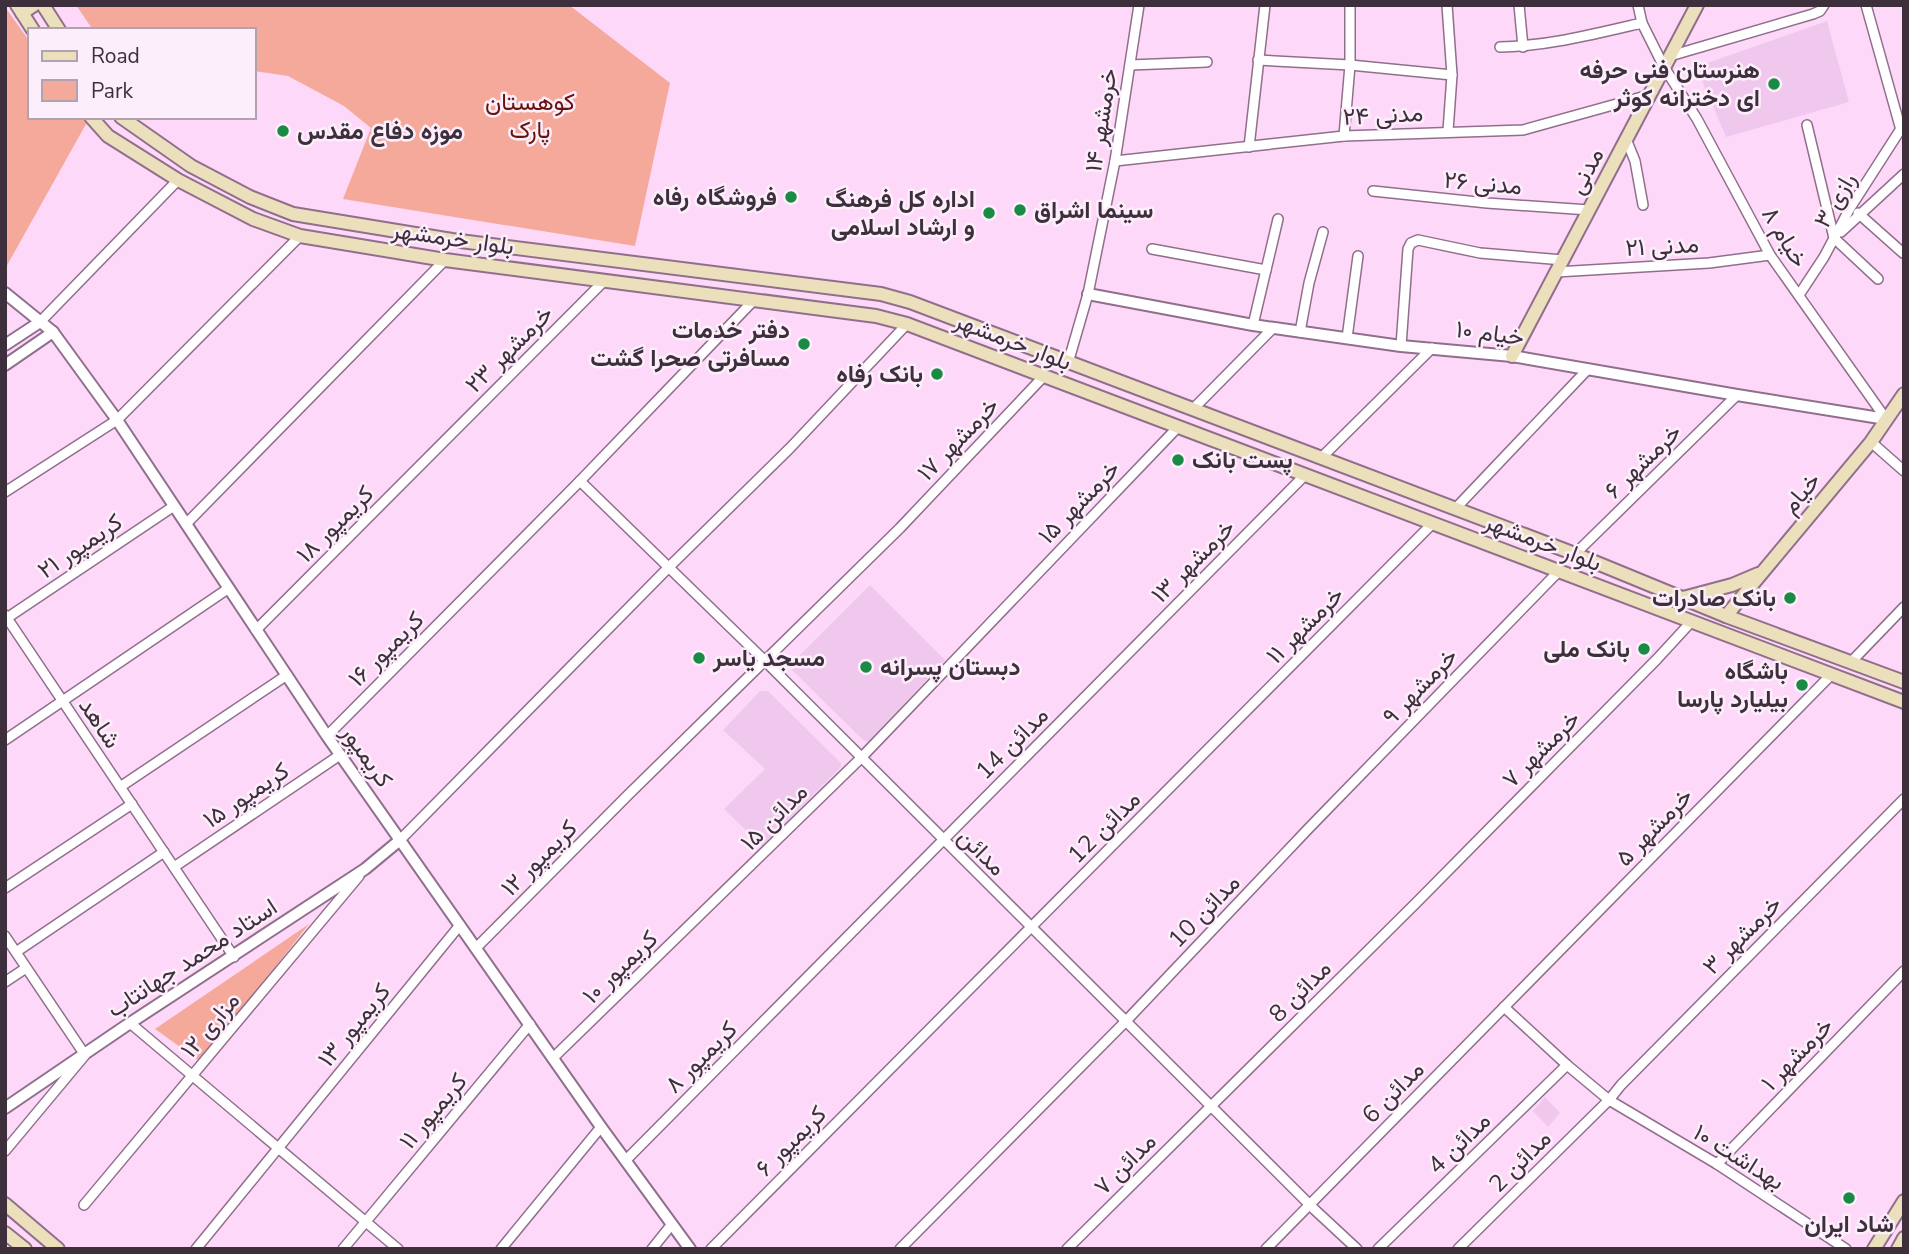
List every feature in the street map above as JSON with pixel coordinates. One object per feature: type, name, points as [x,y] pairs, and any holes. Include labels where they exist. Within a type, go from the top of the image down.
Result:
[{"type":"main road","points":[[32,28],[19,9],[34,5]]},
{"type":"main road","points":[[44,5],[59,28]]},
{"type":"main road","name":"مدنی","points":[[1512,356],[1697,5]]},
{"type":"main road","name":"بلوار خرمشهر","points":[[93,119],[108,136],[178,180],[253,219],[300,236],[445,260],[876,316],[907,324],[1904,702]]},
{"type":"main road","name":"بلوار خرمشهر","points":[[124,119],[191,166],[250,197],[293,214],[452,240],[881,294],[937,311],[1575,554],[1726,616],[1904,682]]},
{"type":"main road","points":[[517,269],[521,249]]},
{"type":"main road","name":"خیام","points":[[1726,616],[1871,442],[1904,394]]},
{"type":"main road","points":[[1379,503],[1392,485]]},
{"type":"main road","points":[[1683,598],[1762,573]]},
{"type":"main road","points":[[1874,1249],[1904,1201]]},
{"type":"main road","points":[[5,1204],[58,1249]]},
{"type":"main road","points":[[5,1233],[24,1249]]},
{"type":"street","name":"خرمشهر ۱۴","points":[[1068,363],[1088,294],[1115,161],[1139,5]]},
{"type":"street","points":[[1249,147],[1265,5]]},
{"type":"street","points":[[1344,136],[1350,65],[1350,5]]},
{"type":"street","points":[[1447,5],[1452,75],[1448,131]]},
{"type":"street","points":[[1519,5],[1523,47]]},
{"type":"street","name":"خیام ۸","points":[[1638,5],[1642,23],[1667,61],[1770,255],[1886,419]]},
{"type":"street","points":[[1667,61],[1813,14],[1820,11],[1824,5]]},
{"type":"street","points":[[1866,5],[1902,127]]},
{"type":"street","points":[[1500,47],[1523,47],[1642,23]]},
{"type":"street","points":[[1258,60],[1350,65],[1452,75]]},
{"type":"street","points":[[1130,65],[1207,62]]},
{"type":"street","name":"مدنی ۲۴","points":[[1115,161],[1344,136],[1523,130],[1649,96]]},
{"type":"street","points":[[1807,125],[1835,238],[1878,279]]},
{"type":"street","name":"رازی ۳","points":[[1798,295],[1824,257],[1850,208],[1902,127]]},
{"type":"street","points":[[1626,139],[1635,160],[1643,205]]},
{"type":"street","points":[[1835,238],[1904,174]]},
{"type":"street","points":[[5,345],[40,322],[178,180]]},
{"type":"street","name":"مدنی ۲۶","points":[[1374,191],[1589,210]]},
{"type":"street","points":[[1850,208],[1903,253]]},
{"type":"street","points":[[1253,325],[1278,219]]},
{"type":"street","points":[[1300,332],[1309,283],[1323,232]]},
{"type":"street","points":[[5,492],[117,420],[300,236]]},
{"type":"street","name":"مدنی ۲۱","points":[[1401,346],[1408,249],[1410,243],[1418,240],[1560,266],[1709,263],[1770,255]]},
{"type":"street","points":[[1152,249],[1266,270]]},
{"type":"street","points":[[1347,338],[1358,256]]},
{"type":"street","points":[[186,524],[445,260]]},
{"type":"street","name":"خرمشهر ۲۳","points":[[441,444],[604,281]]},
{"type":"street","name":"کریمپور","points":[[5,293],[53,332],[117,420],[340,755],[690,1249]]},
{"type":"street","name":"خیام ۱۰","points":[[1088,294],[1253,325],[1401,346],[1512,356],[1886,419]]},
{"type":"street","name":"کریمپور ۱۶","points":[[327,736],[580,481],[754,300]]},
{"type":"street","points":[[400,840],[790,448],[907,324]]},
{"type":"street","points":[[1193,409],[1273,327]]},
{"type":"street","points":[[5,365],[53,332]]},
{"type":"street","points":[[1321,458],[1432,348]]},
{"type":"street","points":[[1455,509],[1588,369]]},
{"type":"street","name":"خرمشهر ۱۷","points":[[765,661],[900,528],[1044,376]]},
{"type":"street","name":"خرمشهر ۶","points":[[1575,554],[1737,395]]},
{"type":"street","name":"خرمشهر ۱۵","points":[[861,758],[1178,427]]},
{"type":"street","points":[[1871,442],[1904,471]]},
{"type":"street","name":"کریمپور ۱۸","points":[[256,630],[441,444]]},
{"type":"street","name":"خرمشهر ۱۳","points":[[1108,674],[1305,475]]},
{"type":"street","name":"مدائن","points":[[580,481],[1357,1249]]},
{"type":"street","name":"کریمپور ۲۱","points":[[6,616],[174,506]]},
{"type":"street","name":"خرمشهر ۱۱","points":[[1204,754],[1433,523]]},
{"type":"street","name":"خرمشهر ۹","points":[[1309,828],[1559,571]]},
{"type":"street","points":[[5,740],[229,588]]},
{"type":"street","points":[[1851,662],[1904,607]]},
{"type":"street","name":"شاهد","points":[[6,616],[234,957]]},
{"type":"street","name":"خرمشهر ۷","points":[[1416,903],[1692,621]]},
{"type":"street","name":"کریمپور ۱۲","points":[[476,948],[765,661]]},
{"type":"street","name":"مدائن 14","points":[[803,981],[1108,674]]},
{"type":"street","name":"خرمشهر ۵","points":[[1504,1007],[1832,674]]},
{"type":"street","points":[[120,787],[286,675]]},
{"type":"street","name":"مدائن 12","points":[[899,1060],[1204,754]]},
{"type":"street","name":"کریمپور ۱۵","points":[[174,867],[340,755]]},
{"type":"street","name":"مدائن ۱۵","points":[[713,904],[861,758]]},
{"type":"street","name":"خرمشهر ۳","points":[[1609,1100],[1904,799]]},
{"type":"street","points":[[5,888],[132,804]]},
{"type":"street","name":"مدائن 10","points":[[900,1249],[1126,1021],[1309,828]]},
{"type":"street","name":"استاد محمد جهانتاب","points":[[5,1108],[365,869],[400,840]]},
{"type":"street","points":[[16,952],[164,852]]},
{"type":"street","name":"مزاری ۱۲","points":[[84,1205],[365,869]]},
{"type":"street","name":"مدائن 8","points":[[1211,1106],[1416,903]]},
{"type":"street","name":"کریمپور ۱۰","points":[[553,1058],[713,904]]},
{"type":"street","name":"کریمپور ۱۳","points":[[196,1249],[460,925]]},
{"type":"street","points":[[5,936],[85,1055],[5,1151]]},
{"type":"street","points":[[5,982],[26,968]]},
{"type":"street","name":"خرمشهر ۱","points":[[1717,1164],[1904,971]]},
{"type":"street","name":"کریمپور ۸","points":[[626,1160],[803,981]]},
{"type":"street","name":"بهداشت ۱۰","points":[[1504,1007],[1609,1100],[1717,1164],[1846,1249]]},
{"type":"street","name":"مدائن 6","points":[[1266,1249],[1504,1007]]},
{"type":"street","points":[[130,1023],[398,1249]]},
{"type":"street","name":"کریمپور ۱۱","points":[[343,1249],[530,1024]]},
{"type":"street","name":"کریمپور ۶","points":[[711,1249],[899,1060]]},
{"type":"street","name":"مدائن 4","points":[[1378,1249],[1567,1065]]},
{"type":"street","name":"مدائن 2","points":[[1461,1248],[1609,1100]]},
{"type":"street","name":"مدائن ۷","points":[[1067,1249],[1211,1106]]},
{"type":"street","points":[[501,1249],[601,1126]]},
{"type":"street","points":[[652,1249],[672,1224]]},
{"type":"shaded area","name":"هنرستان فنی حرفه ای دخترانه کوثر","points":[[1827,21],[1849,102],[1726,137],[1696,67]]},
{"type":"shaded area","name":"دبستان پسرانه","points":[[870,585],[945,660],[868,742],[792,670],[792,663]]},
{"type":"shaded area","points":[[760,691],[768,691],[841,763],[841,767],[762,846],[724,809],[765,769],[723,730]]},
{"type":"shaded area","points":[[1545,1097],[1560,1113],[1548,1127],[1533,1111]]},
{"type":"green space","name":"کوهستان پارک","points":[[76,5],[569,5],[670,83],[635,246],[343,199],[371,128],[344,106],[288,76],[256,71],[256,28],[92,28]]},
{"type":"green space","points":[[5,7],[28,39],[28,119],[82,119],[86,124],[5,269]]},
{"type":"green space","points":[[309,924],[201,1062],[155,1029]]},
{"type":"place","name":"هنرستان فنی حرفه ای دخترانه کوثر","points":[[1774,84]]},
{"type":"place","name":"موزه دفاع مقدس","points":[[283,131]]},
{"type":"place","name":"فروشگاه رفاه","points":[[791,197]]},
{"type":"place","name":"سینما اشراق","points":[[1020,210]]},
{"type":"place","name":"اداره کل فرهنگ و ارشاد اسلامی","points":[[989,213]]},
{"type":"place","name":"دفتر خدمات مسافرتی صحرا گشت","points":[[804,344]]},
{"type":"place","name":"بانک رفاه","points":[[937,374]]},
{"type":"place","name":"پست بانک","points":[[1178,460]]},
{"type":"place","name":"بانک صادرات","points":[[1790,598]]},
{"type":"place","name":"بانک ملی","points":[[1644,649]]},
{"type":"place","name":"مسجد یاسر","points":[[699,658]]},
{"type":"place","name":"دبستان پسرانه","points":[[866,667]]},
{"type":"place","name":"باشگاه بیلیارد پارسا","points":[[1802,685]]},
{"type":"place","name":"شاد ایران","points":[[1849,1198]]}]
